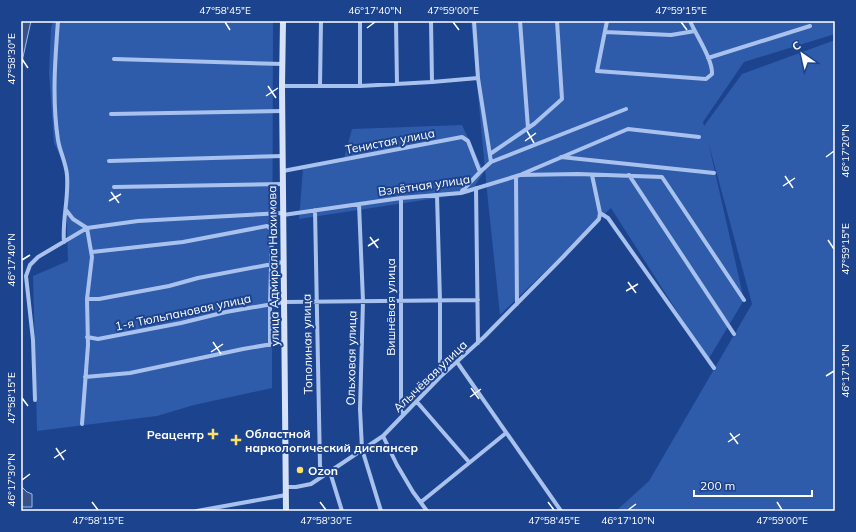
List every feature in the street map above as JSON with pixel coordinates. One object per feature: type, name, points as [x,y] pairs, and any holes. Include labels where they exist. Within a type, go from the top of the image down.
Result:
[{"type":"main road","name":"улица Адмирала Нахимова","points":[[283,21],[283,262],[286,511]]},
{"type":"street","points":[[58,21],[54,70],[58,142],[67,175],[66,210],[63,234],[64,242]]},
{"type":"street","points":[[320,85],[321,21]]},
{"type":"street","points":[[360,21],[360,86]]},
{"type":"street","points":[[396,21],[397,84]]},
{"type":"street","points":[[432,21],[432,82]]},
{"type":"street","points":[[474,21],[478,78],[491,162]]},
{"type":"street","points":[[520,21],[528,128]]},
{"type":"street","points":[[490,154],[528,128],[562,99],[557,21]]},
{"type":"street","points":[[607,21],[597,71],[706,79],[710,77],[712,72],[706,52],[690,21]]},
{"type":"street","points":[[708,58],[810,26]]},
{"type":"street","points":[[604,32],[671,35],[694,31]]},
{"type":"street","points":[[114,59],[283,64]]},
{"type":"street","points":[[282,86],[360,86],[478,78]]},
{"type":"street","points":[[461,192],[491,162],[626,109]]},
{"type":"street","points":[[111,114],[283,111]]},
{"type":"street","points":[[517,304],[518,175],[628,129],[699,137]]},
{"type":"street","name":"Тенистая улица","points":[[283,171],[462,137],[468,141],[480,172]]},
{"type":"street","points":[[109,161],[283,156]]},
{"type":"street","points":[[561,157],[714,173]]},
{"type":"street","name":"Взлётная улица","points":[[87,228],[138,222],[283,214],[401,198],[461,192],[518,175],[629,175],[662,177],[744,300]]},
{"type":"street","points":[[592,175],[600,213],[608,218],[714,368]]},
{"type":"street","points":[[629,175],[734,334]]},
{"type":"street","points":[[114,187],[283,184]]},
{"type":"street","points":[[476,188],[478,343]]},
{"type":"street","points":[[437,195],[440,301],[440,377]]},
{"type":"street","name":"Вишнёвая улица","points":[[401,198],[401,411],[404,414]]},
{"type":"street","name":"Ольховая улица","points":[[359,204],[363,301],[360,409],[362,449],[381,511]]},
{"type":"street","points":[[66,210],[74,219],[87,228],[92,252],[87,300],[88,345],[82,424]]},
{"type":"street","name":"Тополиная улица","points":[[315,210],[320,466],[324,475]]},
{"type":"street","name":"Алычёвая улица","points":[[286,487],[311,484],[383,436],[440,377],[478,343],[517,304],[597,221],[600,213]]},
{"type":"street","points":[[92,252],[183,242],[266,226],[272,231],[270,344]]},
{"type":"street","points":[[35,400],[33,340],[26,276],[30,265],[34,260],[87,228]]},
{"type":"street","points":[[87,300],[99,300],[198,278],[283,262]]},
{"type":"street","name":"1-я Тюльпановая улица","points":[[87,337],[98,339],[284,302],[478,300]]},
{"type":"street","points":[[85,376],[130,373],[243,349],[284,342]]},
{"type":"street","points":[[456,362],[561,511]]},
{"type":"street","points":[[417,402],[469,462]]},
{"type":"street","points":[[421,502],[506,433]]},
{"type":"street","points":[[383,436],[397,465],[425,510]]},
{"type":"street","points":[[330,472],[342,511]]},
{"type":"street","points":[[197,511],[286,495]]},
{"type":"shaded area","points":[[21,21],[31,21],[21,71]]},
{"type":"shaded area","points":[[53,21],[273,21],[272,388],[194,405],[157,416],[37,431],[33,276],[68,261],[65,166],[54,143],[49,73],[51,28]]},
{"type":"shaded area","points":[[471,21],[835,21],[835,34],[744,62],[703,122],[704,126],[742,74],[835,40],[835,511],[616,511],[649,481],[752,304],[708,141],[744,300],[708,360],[611,208],[500,315]]},
{"type":"shaded area","points":[[462,125],[484,172],[470,193],[299,219],[303,169],[343,162],[352,129]]},
{"type":"shaded area","points":[[21,486],[27,492],[32,494],[32,507],[21,507]]},
{"type":"place","name":"Реацентр","points":[[213,434]]},
{"type":"place","name":"Областной наркологический диспансер","points":[[236,440]]},
{"type":"place","name":"Ozon","points":[[300,470]]}]
